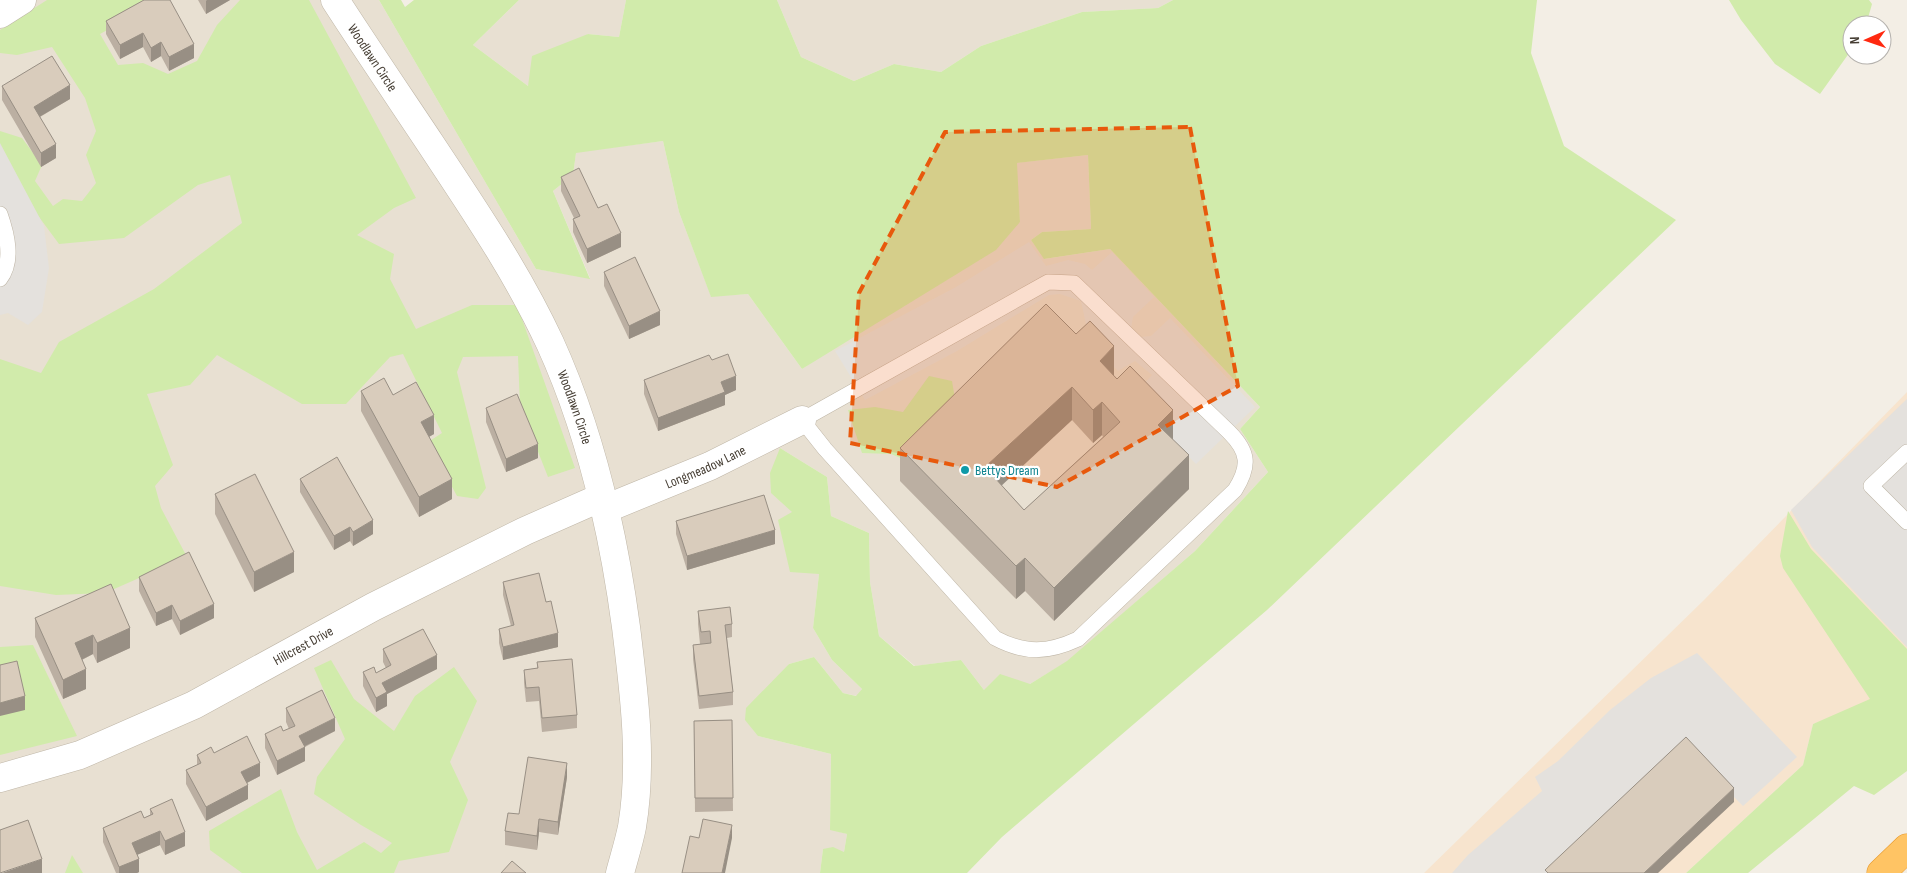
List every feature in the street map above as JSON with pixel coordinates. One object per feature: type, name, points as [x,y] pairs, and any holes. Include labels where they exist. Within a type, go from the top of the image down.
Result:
[{"type":"highway","points":[[1881,873],[1907,848]]},
{"type":"street","points":[[0,14],[22,0]]},
{"type":"street","name":"Woodlawn Circle","points":[[335,0],[470,203],[525,293],[550,344],[591,453],[619,574],[635,721],[637,775],[632,827],[620,873]]},
{"type":"street","name":"Longmeadow Lane","points":[[604,503],[710,466],[802,420]]},
{"type":"street","name":"Hillcrest Drive","points":[[0,778],[80,755],[194,705],[373,607],[525,531],[604,503]]},
{"type":"lane","points":[[0,214],[7,233],[8,257],[0,279]]},
{"type":"lane","points":[[1048,282],[1074,283],[1239,442],[1246,456],[1243,476],[1235,490],[1078,639],[1062,647],[1045,650],[1026,650],[1009,646],[995,638],[802,420],[1048,282]]},
{"type":"lane","points":[[1907,452],[1871,486],[1907,522]]},
{"type":"highlighted area","points":[[1190,127],[1238,386],[1057,487],[850,443],[859,293],[945,132]]},
{"type":"shaded area","points":[[0,0],[379,0],[536,269],[590,278],[553,191],[573,175],[576,152],[663,141],[679,212],[711,296],[748,294],[802,369],[1020,222],[1016,163],[1088,155],[1091,229],[1042,232],[1031,240],[1045,259],[1110,249],[1260,407],[1240,429],[1268,472],[1195,551],[1068,661],[1030,684],[984,690],[961,660],[915,666],[879,636],[870,582],[869,533],[831,516],[827,477],[780,448],[792,512],[819,574],[813,628],[832,660],[862,689],[857,696],[843,693],[814,657],[789,664],[758,736],[831,754],[830,829],[847,834],[844,852],[823,849],[820,873],[0,873]]},
{"type":"shaded area","points":[[519,0],[626,0],[619,37],[588,34],[528,86],[473,45]]},
{"type":"shaded area","points":[[777,0],[1173,0],[1158,8],[1082,12],[981,46],[941,72],[894,64],[854,81],[801,57]]},
{"type":"shaded area","points":[[0,143],[44,226],[49,268],[42,312],[28,325],[8,313],[0,315]]},
{"type":"shaded area","points":[[1029,242],[1046,266],[1068,260],[1085,264],[1092,270],[1112,252],[1154,297],[1133,317],[1131,328],[1140,337],[1151,336],[1170,318],[1255,407],[1196,464],[1131,398],[1152,375],[1135,361],[1118,371],[1090,343],[1081,301],[1060,294],[1049,295],[957,351],[865,400],[835,351],[956,287]]},
{"type":"shaded area","points":[[1907,392],[1907,688],[1813,724],[1803,765],[1686,873],[1424,873],[1704,600]]},
{"type":"shaded area","points":[[1907,399],[1907,647],[1812,547],[1791,510]]},
{"type":"shaded area","points":[[1697,653],[1797,757],[1743,806],[1685,748],[1552,873],[1452,873],[1468,855],[1542,791],[1535,777],[1558,761],[1610,710],[1651,678]]},
{"type":"green space","points":[[47,0],[162,0],[100,34],[118,65],[143,63],[168,74],[197,61],[217,25],[240,0],[309,0],[416,198],[394,208],[357,235],[394,254],[390,279],[416,329],[472,305],[517,305],[575,468],[548,477],[520,406],[518,356],[463,357],[457,372],[486,488],[478,499],[457,496],[428,442],[442,433],[403,354],[390,357],[346,404],[302,404],[217,355],[190,385],[147,394],[173,465],[155,486],[161,508],[187,557],[105,593],[56,595],[0,586],[0,359],[41,373],[59,342],[154,289],[242,223],[230,175],[198,185],[124,238],[59,244],[22,194],[0,151],[0,131],[22,138],[42,165],[35,181],[53,206],[63,199],[82,201],[96,183],[86,155],[96,131],[85,98],[52,47],[17,55],[0,53],[0,30]]},
{"type":"green space","points":[[379,0],[401,0],[405,7],[414,0],[519,0],[473,45],[528,86],[532,56],[588,34],[619,37],[626,0],[777,0],[801,57],[854,81],[894,64],[941,72],[981,46],[1082,12],[1158,8],[1173,0],[1537,0],[1531,53],[1564,146],[1676,220],[1267,610],[1002,837],[967,873],[820,873],[823,849],[833,847],[844,852],[847,834],[830,830],[831,754],[758,736],[745,720],[746,708],[789,664],[814,657],[843,693],[856,696],[862,689],[832,660],[813,628],[819,574],[790,572],[778,520],[792,512],[771,493],[770,473],[780,448],[827,477],[831,516],[869,533],[870,582],[879,636],[914,666],[961,660],[984,690],[1000,674],[1030,684],[1067,661],[1195,551],[1268,472],[1240,429],[1260,407],[1110,249],[1044,259],[1031,240],[1042,232],[1091,229],[1088,155],[1017,163],[1020,222],[996,250],[802,369],[748,294],[711,297],[679,212],[663,141],[576,153],[573,175],[553,191],[590,279],[536,269]]},
{"type":"green space","points":[[1729,0],[1869,0],[1872,4],[1869,15],[1842,15],[1842,63],[1820,94],[1775,64],[1741,20]]},
{"type":"green space","points":[[929,376],[952,381],[956,405],[903,459],[891,454],[862,453],[848,410],[875,407],[903,412]]},
{"type":"green space","points":[[1788,511],[1811,549],[1907,649],[1907,771],[1874,795],[1854,786],[1748,873],[1686,873],[1803,765],[1813,724],[1870,699],[1783,568],[1780,556]]},
{"type":"green space","points":[[33,645],[77,736],[0,755],[0,647]]},
{"type":"green space","points":[[331,660],[354,699],[394,731],[415,696],[454,667],[477,701],[450,762],[468,800],[449,852],[399,861],[394,873],[242,873],[210,850],[209,831],[281,789],[297,832],[317,870],[364,842],[381,853],[392,843],[314,794],[317,777],[345,739],[314,668]]},
{"type":"green space","points":[[72,855],[83,873],[65,873]]},
{"type":"building","points":[[144,0],[170,0],[194,44],[169,57],[161,42],[151,48],[143,33],[120,45],[106,21]]},
{"type":"building","points":[[52,56],[70,85],[34,107],[56,144],[41,153],[2,86]]},
{"type":"building","points":[[579,168],[598,208],[607,204],[621,233],[587,249],[573,219],[580,216],[561,177]]},
{"type":"building","points":[[635,257],[660,311],[629,326],[604,272]]},
{"type":"building","name":"Bettys Dream","points":[[1046,304],[1076,334],[1090,321],[1114,346],[1100,361],[1117,379],[1130,366],[1173,410],[1158,425],[1189,455],[1054,588],[1025,558],[1016,566],[900,448]],"holes":[[[1072,387],[1093,410],[1102,402],[1120,422],[1024,510],[985,467]]]},
{"type":"building","points":[[728,354],[736,376],[721,382],[725,392],[658,418],[644,380],[709,355],[712,360]]},
{"type":"building","points":[[384,378],[393,395],[416,382],[434,415],[421,422],[452,479],[419,497],[361,391]]},
{"type":"building","points":[[517,394],[538,444],[506,459],[486,408]]},
{"type":"building","points":[[337,457],[373,520],[353,532],[350,527],[334,536],[300,479]]},
{"type":"building","points":[[255,474],[294,552],[254,572],[215,494]]},
{"type":"building","points":[[764,495],[775,530],[687,556],[676,521]]},
{"type":"building","points":[[189,552],[214,604],[180,621],[172,605],[156,613],[139,577]]},
{"type":"building","points":[[539,573],[546,602],[551,601],[558,633],[503,647],[499,629],[514,625],[503,582]]},
{"type":"building","points":[[111,584],[130,628],[97,643],[93,635],[75,643],[86,669],[63,680],[35,618]]},
{"type":"building","points":[[730,607],[732,624],[725,625],[733,692],[699,696],[693,645],[711,643],[710,631],[701,632],[698,611]]},
{"type":"building","points":[[423,629],[437,655],[382,683],[387,692],[376,698],[363,672],[374,667],[376,673],[391,665],[383,649]]},
{"type":"building","points":[[572,659],[577,715],[542,718],[539,687],[526,688],[524,670],[538,668],[537,662]]},
{"type":"building","points":[[17,661],[25,696],[0,703],[0,665]]},
{"type":"building","points":[[322,690],[335,718],[299,736],[305,747],[277,761],[265,734],[281,726],[283,731],[295,726],[286,708]]},
{"type":"building","points":[[732,720],[733,798],[695,798],[694,721]]},
{"type":"building","points":[[247,736],[260,763],[241,772],[248,785],[206,807],[186,770],[201,763],[197,755],[211,747],[214,753]]},
{"type":"building","points":[[1686,737],[1734,788],[1644,873],[1548,873],[1545,870]]},
{"type":"building","points":[[528,757],[567,763],[558,822],[539,819],[537,836],[505,831],[508,813],[519,814]]},
{"type":"building","points":[[172,799],[185,832],[165,841],[160,831],[132,843],[139,859],[119,867],[103,828],[141,811],[144,818],[153,814],[150,809]]},
{"type":"building","points":[[703,819],[732,825],[722,873],[682,873],[690,836],[699,838]]},
{"type":"building","points":[[28,820],[42,859],[0,873],[0,830]]},
{"type":"building","points":[[512,861],[526,873],[501,873]]},
{"type":"place","name":"Bettys Dream","points":[[965,470]]}]
